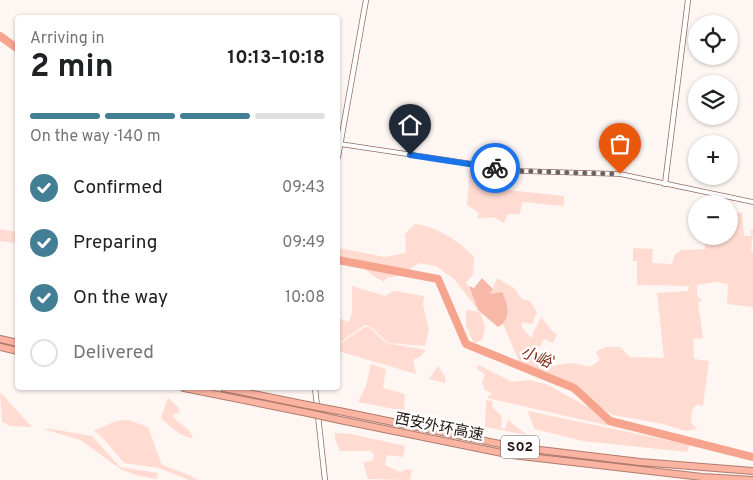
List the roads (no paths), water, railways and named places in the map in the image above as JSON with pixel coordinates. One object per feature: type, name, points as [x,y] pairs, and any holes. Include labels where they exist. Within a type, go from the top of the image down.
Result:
[{"type":"highway","points":[[0,339],[15,342]]},
{"type":"highway","points":[[0,347],[15,350]]},
{"type":"highway","name":"西安外环高速","points":[[194,390],[512,454],[702,477],[753,480]]},
{"type":"highway","name":"西安外环高速","points":[[234,390],[515,446],[640,462],[753,471]]},
{"type":"street","points":[[366,0],[340,144],[520,171],[620,174],[753,202]]},
{"type":"street","points":[[665,184],[688,0]]},
{"type":"street","points":[[315,390],[324,480]]},
{"type":"waterway","name":"小峪","points":[[0,36],[15,47]]},
{"type":"waterway","name":"小峪","points":[[340,260],[438,279],[466,344],[574,388],[610,421],[753,457]]}]
